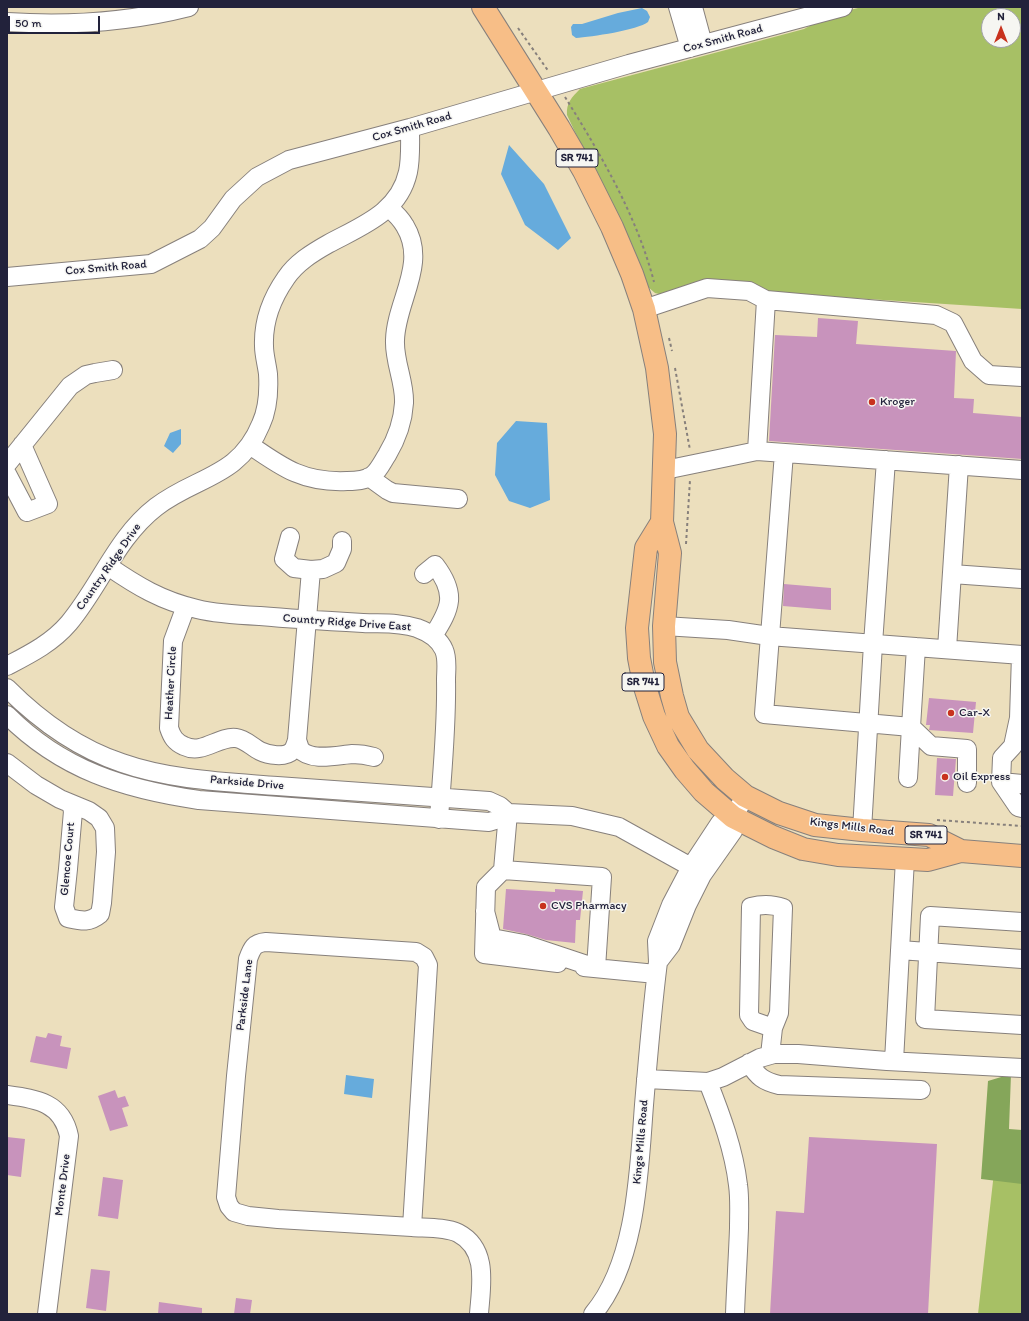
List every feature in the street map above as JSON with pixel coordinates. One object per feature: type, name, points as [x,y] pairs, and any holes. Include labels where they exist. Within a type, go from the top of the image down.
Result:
[{"type":"main road","name":"SR 741","points":[[483,7],[584,171],[612,227],[632,274],[652,306],[657,368],[665,434],[665,470],[662,522],[670,553],[664,626],[665,662],[678,717],[698,750],[725,779],[745,796]]},
{"type":"main road","name":"SR 741","points":[[662,522],[646,548],[644,562],[637,628],[639,658],[644,684],[654,716],[668,746],[685,770],[704,792],[732,819]]},
{"type":"main road","name":"Kings Mills Road","points":[[745,796],[779,813],[815,825],[929,836],[961,851]]},
{"type":"main road","name":"Kings Mills Road","points":[[732,819],[803,849],[838,855],[928,860],[961,851],[1022,856]]},
{"type":"street","points":[[7,22],[86,23],[122,20],[189,7]]},
{"type":"street","points":[[678,7],[696,46]]},
{"type":"street","points":[[693,7],[696,46]]},
{"type":"street","name":"Cox Smith Road","points":[[7,277],[151,264],[200,239],[212,228],[233,199],[257,177],[289,160],[410,128],[696,46],[843,7]]},
{"type":"street","name":"Country Ridge Drive","points":[[7,666],[41,648],[60,633],[80,609],[128,537],[154,508],[179,491],[210,478],[227,468],[254,440],[262,423],[267,404],[268,373],[264,345],[265,327],[277,292],[287,276],[299,263],[314,252],[377,218],[389,208],[404,186],[408,172],[410,156],[410,128]]},
{"type":"street","points":[[250,445],[290,471],[308,477],[336,482],[355,481],[373,475],[390,449],[398,431],[403,412],[404,402],[402,382],[396,360],[395,340],[400,310],[413,271],[414,252],[405,226],[389,208]]},
{"type":"street","points":[[652,306],[707,288],[749,291],[766,300],[936,315],[953,323],[973,361],[989,375],[1022,377]]},
{"type":"street","points":[[757,451],[766,300]]},
{"type":"street","points":[[7,464],[61,397],[78,380],[95,373],[114,370]]},
{"type":"street","points":[[7,474],[27,512],[48,504],[22,445]]},
{"type":"street","points":[[665,470],[757,451],[1022,470]]},
{"type":"street","points":[[784,453],[764,714],[911,727],[931,746],[967,749],[967,783]]},
{"type":"street","points":[[862,830],[886,460]]},
{"type":"street","points":[[947,649],[959,465]]},
{"type":"street","points":[[369,477],[386,490],[400,494],[458,499]]},
{"type":"street","points":[[290,537],[284,559],[294,568],[311,570],[323,568],[336,563],[342,549],[342,541]]},
{"type":"street","points":[[424,574],[435,565],[446,582],[448,592],[448,609],[433,636]]},
{"type":"street","name":"Country Ridge Drive East","points":[[108,566],[154,595],[198,610],[226,614],[306,620],[403,624],[433,636],[440,642],[444,650],[446,660],[446,694],[439,818]]},
{"type":"street","points":[[311,570],[297,740],[303,752],[317,756],[332,757],[353,754],[374,758]]},
{"type":"street","points":[[952,574],[1022,579]]},
{"type":"street","name":"Heather Circle","points":[[186,606],[176,631],[172,652],[169,728],[172,737],[178,744],[187,748],[197,749],[206,747],[227,738],[238,738],[260,751],[282,755],[289,754],[292,751],[297,740]]},
{"type":"street","points":[[664,626],[728,630],[769,636],[1021,655],[1020,719],[1013,746],[1002,758],[1001,782],[1018,807],[1022,808]]},
{"type":"street","points":[[908,778],[916,647]]},
{"type":"street","name":"Parkside Drive","points":[[7,688],[49,725],[72,740],[123,764],[150,771],[178,776],[259,784],[489,801],[500,806],[508,813]]},
{"type":"street","name":"Parkside Drive","points":[[7,716],[37,742],[60,757],[84,769],[114,781],[163,794],[199,800],[489,822],[499,819],[508,813],[572,816],[619,827],[691,867]]},
{"type":"street","name":"Glencoe Court","points":[[7,763],[36,785],[60,799],[89,811],[99,818],[105,828],[106,852],[102,903],[100,914],[92,920],[68,918],[64,907],[73,811],[71,804]]},
{"type":"street","points":[[1001,782],[1022,784]]},
{"type":"street","points":[[257,804],[259,784]]},
{"type":"street","name":"Kings Mills Road","points":[[657,968],[670,945],[702,875],[733,831],[732,819],[745,796]]},
{"type":"street","points":[[508,813],[503,870],[486,887],[484,954],[596,968],[657,968]]},
{"type":"street","name":"Kings Mills Road","points":[[592,1314],[607,1292],[620,1266],[634,1203],[641,1148],[657,968],[657,941],[671,904],[691,867],[720,823],[732,819]]},
{"type":"street","points":[[894,1061],[905,859]]},
{"type":"street","points":[[503,870],[602,877],[596,968]]},
{"type":"street","points":[[770,1055],[773,1028],[779,1013],[783,908],[774,905],[760,905],[751,907],[749,1015],[753,1021],[773,1028]]},
{"type":"street","points":[[1022,922],[930,916],[924,1018],[1022,1025]]},
{"type":"street","name":"Parkside Lane","points":[[412,1227],[428,965],[424,957],[416,952],[266,942],[258,943],[252,948],[248,959],[226,1197],[229,1206],[234,1212],[248,1216],[278,1219],[412,1227],[437,1228],[457,1233],[470,1242],[478,1253],[482,1272],[479,1314]]},
{"type":"street","points":[[900,950],[1022,959]]},
{"type":"street","points":[[646,1079],[708,1082],[724,1077],[749,1063],[770,1055],[798,1054],[1022,1068]]},
{"type":"street","points":[[749,1063],[760,1078],[779,1085],[921,1090]]},
{"type":"street","points":[[708,1082],[725,1130],[738,1185],[740,1207],[735,1314]]},
{"type":"street","name":"Monte Drive","points":[[7,1095],[49,1105],[64,1121],[69,1136],[47,1314]]},
{"type":"path","points":[[517,27],[557,85],[610,173],[631,217],[648,260],[652,306]]},
{"type":"path","points":[[668,336],[673,355]]},
{"type":"path","points":[[674,362],[690,450],[686,551]]},
{"type":"path","points":[[934,820],[1022,826]]},
{"type":"green space","points":[[862,7],[1022,7],[1022,309],[760,292],[663,295],[655,293],[648,287],[567,115],[567,107],[570,100],[580,89],[804,29],[830,15]]},
{"type":"green space","points":[[1011,1074],[1009,1129],[1022,1130],[1022,1184],[981,1179],[988,1081]]},
{"type":"green space","points":[[998,1137],[1022,1138],[1022,1314],[978,1314]]},
{"type":"water","points":[[642,8],[647,11],[650,17],[648,22],[643,25],[614,33],[576,38],[572,35],[571,27],[573,24],[582,24],[618,13]]},
{"type":"water","points":[[509,145],[544,184],[571,238],[558,250],[525,225],[501,174]]},
{"type":"water","points":[[516,421],[547,423],[550,500],[530,508],[509,501],[495,475],[497,443]]},
{"type":"water","points":[[181,429],[181,444],[173,453],[164,446],[170,433]]},
{"type":"water","points":[[346,1075],[374,1079],[372,1098],[344,1094]]},
{"type":"building","points":[[818,318],[858,321],[856,344],[956,351],[954,398],[974,399],[973,413],[1022,417],[1022,459],[769,441],[775,335],[817,337]]},
{"type":"building","points":[[784,584],[831,588],[831,610],[783,606]]},
{"type":"building","name":"Car-X","points":[[929,698],[976,702],[973,733],[929,730],[930,725],[926,725]]},
{"type":"building","name":"Oil Express","points":[[937,758],[956,759],[953,796],[935,795]]},
{"type":"building","name":"CVS Pharmacy","points":[[506,889],[555,892],[555,889],[583,891],[580,920],[576,920],[575,943],[546,940],[503,929]]},
{"type":"building","points":[[48,1033],[62,1036],[60,1046],[71,1048],[67,1069],[30,1062],[36,1036],[46,1038]]},
{"type":"building","points":[[115,1090],[118,1098],[125,1096],[129,1106],[122,1108],[128,1126],[110,1131],[98,1096]]},
{"type":"building","points":[[7,1137],[25,1139],[21,1177],[7,1175]]},
{"type":"building","points":[[809,1137],[937,1144],[928,1314],[770,1314],[776,1211],[804,1213]]},
{"type":"building","points":[[103,1177],[123,1180],[118,1219],[98,1216]]},
{"type":"building","points":[[91,1269],[110,1271],[106,1311],[86,1308]]},
{"type":"building","points":[[236,1298],[252,1300],[250,1314],[234,1314]]},
{"type":"building","points":[[159,1302],[202,1308],[202,1314],[158,1314]]},
{"type":"place","name":"Kroger","points":[[872,402]]},
{"type":"place","name":"Car-X","points":[[951,713]]},
{"type":"place","name":"Oil Express","points":[[945,777]]},
{"type":"place","name":"CVS Pharmacy","points":[[543,906]]}]
